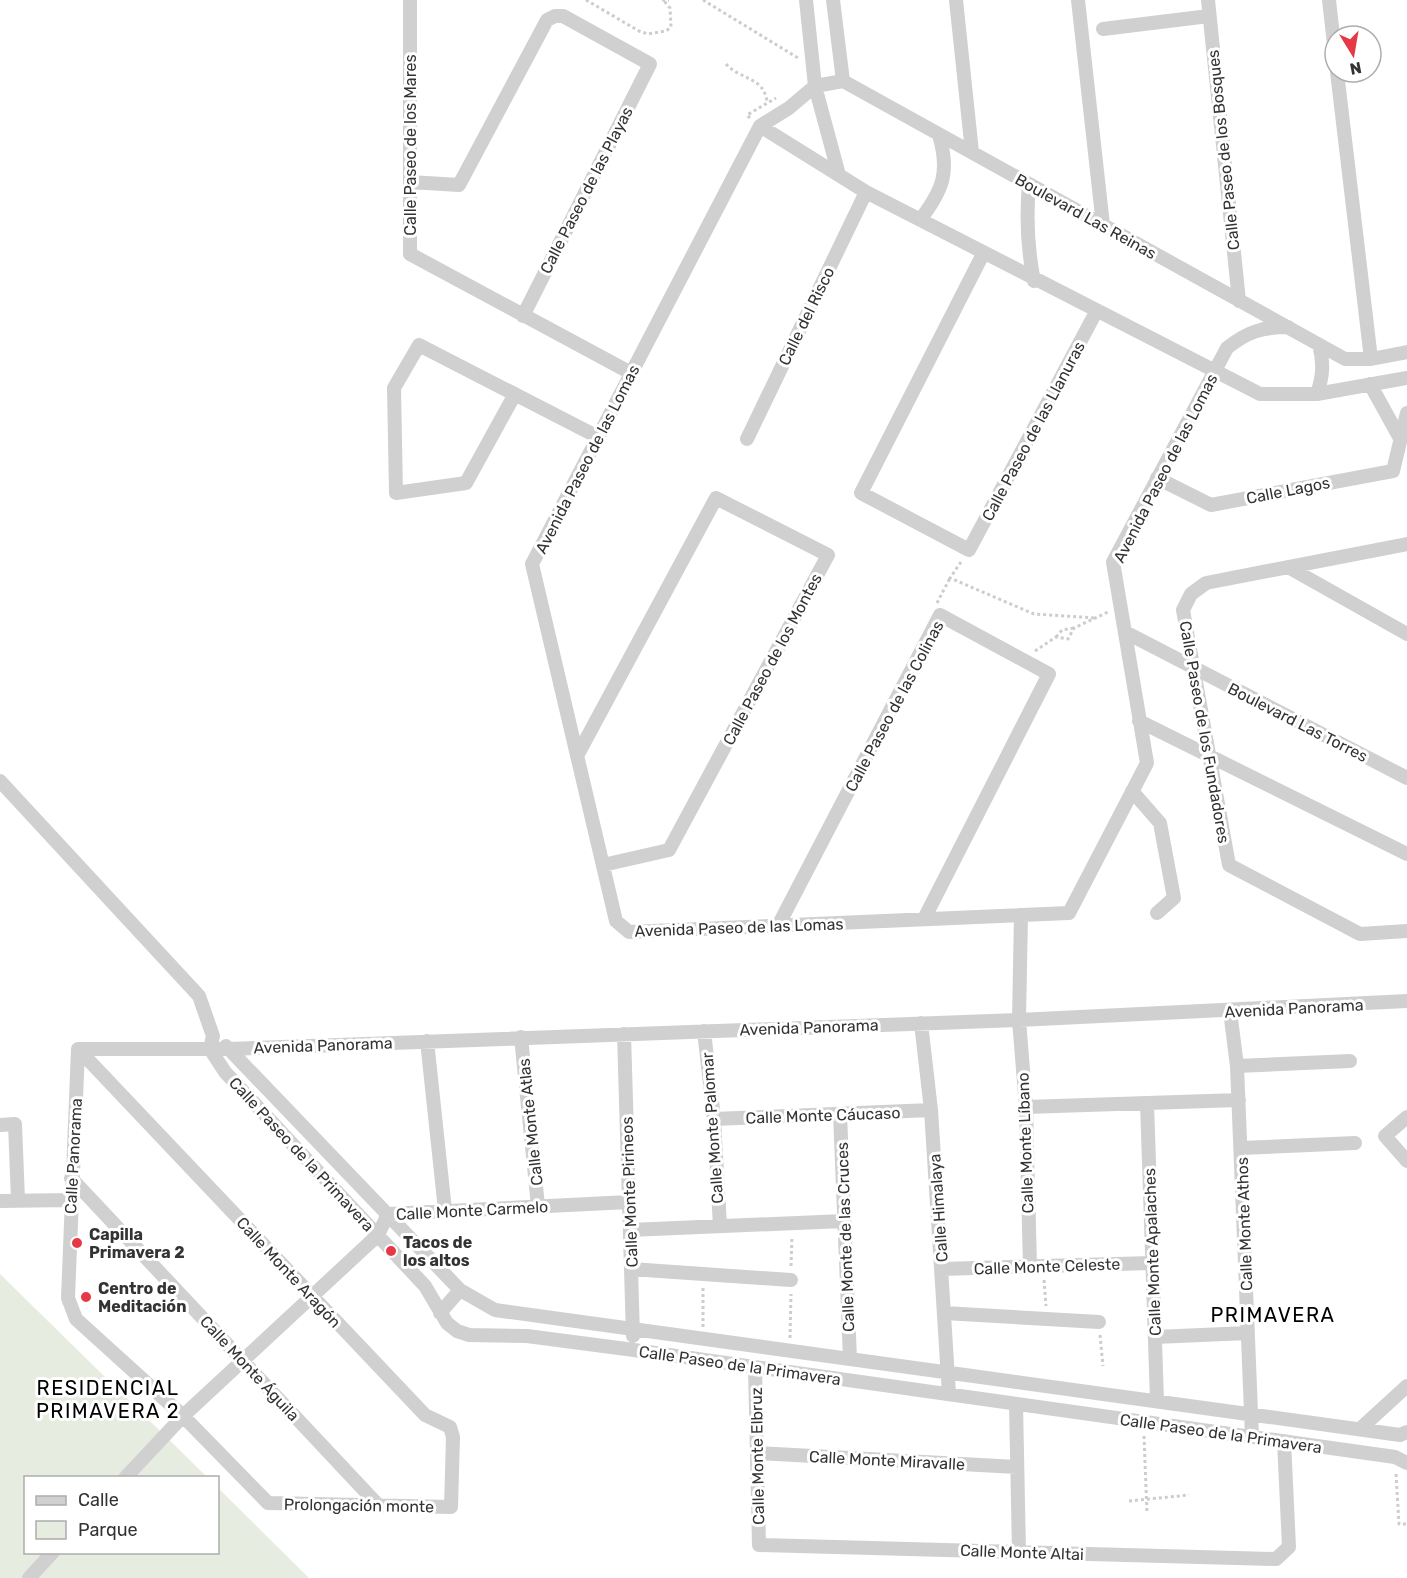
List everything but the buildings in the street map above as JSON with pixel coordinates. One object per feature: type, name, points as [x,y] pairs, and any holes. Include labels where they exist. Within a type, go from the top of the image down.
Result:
[{"type":"street","name":"Calle Paseo de los Mares","points":[[410,0],[410,254],[632,373]]},
{"type":"street","points":[[806,0],[815,86],[839,176]]},
{"type":"street","points":[[833,0],[843,81],[815,86],[789,108],[760,126],[866,192],[982,254],[1260,394],[1317,394],[1407,378]]},
{"type":"street","points":[[956,0],[972,153]]},
{"type":"street","points":[[1078,0],[1102,225]]},
{"type":"street","name":"Calle Paseo de los Bosques","points":[[1208,0],[1239,300]]},
{"type":"street","points":[[1329,0],[1332,24]]},
{"type":"street","name":"Calle Paseo de las Playas","points":[[410,182],[459,185],[548,20],[555,16],[563,16],[650,64],[523,316]]},
{"type":"street","points":[[1103,30],[1209,16]]},
{"type":"street","name":"Boulevard Las Reinas","points":[[843,81],[1345,359],[1371,359],[1407,352]]},
{"type":"street","points":[[1338,84],[1371,359]]},
{"type":"street","name":"Avenida Paseo de las Lomas","points":[[760,126],[532,564],[616,921],[628,932],[1069,913],[1147,763],[1113,562],[1227,348],[1244,334],[1266,327],[1288,327]]},
{"type":"street","points":[[920,220],[936,199],[944,178],[945,156],[939,135]]},
{"type":"street","points":[[1029,184],[1026,216],[1028,249],[1034,280]]},
{"type":"street","name":"Calle del Risco","points":[[747,439],[866,192]]},
{"type":"street","points":[[969,550],[861,493],[982,254]]},
{"type":"street","name":"Calle Paseo de las Llanuras","points":[[969,550],[1096,312]]},
{"type":"street","points":[[515,394],[466,483],[396,494],[394,388],[418,345],[515,394],[598,437]]},
{"type":"street","points":[[1317,394],[1323,378],[1324,361],[1319,345]]},
{"type":"street","points":[[1370,384],[1401,440]]},
{"type":"street","name":"Calle Lagos","points":[[1157,478],[1211,505],[1393,471],[1401,465],[1401,440],[1407,413]]},
{"type":"street","name":"Calle Paseo de los Montes","points":[[577,756],[716,498],[828,555],[669,850],[603,865]]},
{"type":"street","name":"Calle Paseo de los Fundadores","points":[[1407,544],[1206,583],[1191,594],[1183,610],[1229,865],[1359,934],[1407,931]]},
{"type":"street","points":[[1288,567],[1407,634]]},
{"type":"street","name":"Calle Paseo de las Colinas","points":[[778,926],[940,615],[1049,674],[924,919]]},
{"type":"street","name":"Boulevard Las Torres","points":[[1125,632],[1407,778]]},
{"type":"street","points":[[1139,721],[1407,854]]},
{"type":"street","name":"Calle Paseo de la Primavera","points":[[0,781],[199,996],[212,1042],[225,1072],[425,1286],[447,1323],[457,1331],[527,1335],[1284,1441],[1401,1460]]},
{"type":"street","points":[[1132,791],[1160,823],[1174,898],[1157,913]]},
{"type":"street","name":"Calle Monte Líbano","points":[[1021,915],[1019,1020],[1036,1266]]},
{"type":"street","name":"Avenida Panorama","points":[[78,1049],[212,1042],[229,1049],[1019,1020],[1407,1001]]},
{"type":"street","name":"Calle Monte Athos","points":[[1230,1011],[1239,1100],[1252,1437]]},
{"type":"street","name":"Calle Himalaya","points":[[921,1023],[931,1110],[949,1394]]},
{"type":"street","name":"Calle Monte Palomar","points":[[704,1030],[714,1119],[720,1226]]},
{"type":"street","name":"Calle Monte Pirineos","points":[[624,1034],[634,1350]]},
{"type":"street","name":"Calle Monte Atlas","points":[[521,1037],[538,1206]]},
{"type":"street","points":[[427,1041],[445,1210]]},
{"type":"street","name":"Calle Panorama","points":[[78,1049],[70,1200],[68,1298],[71,1309],[76,1319],[183,1416],[268,1503]]},
{"type":"street","name":"Calle Monte Aragón","points":[[78,1049],[425,1415],[450,1427],[453,1437],[450,1507]]},
{"type":"street","name":"Calle Paseo de la Primavera","points":[[229,1049],[460,1290],[495,1310],[1360,1429],[1404,1433]]},
{"type":"street","points":[[1237,1066],[1350,1061]]},
{"type":"street","points":[[1026,1107],[1239,1100]]},
{"type":"street","name":"Calle Monte Apalaches","points":[[1147,1103],[1156,1401]]},
{"type":"street","name":"Calle Monte Cáucaso","points":[[714,1119],[931,1110]]},
{"type":"street","name":"Calle Monte de las Cruces","points":[[840,1114],[850,1359]]},
{"type":"street","points":[[1407,1117],[1385,1136],[1407,1161]]},
{"type":"street","points":[[0,1125],[15,1124],[18,1200]]},
{"type":"street","points":[[1240,1148],[1355,1143]]},
{"type":"street","name":"Calle Monte Águila","points":[[71,1178],[379,1506]]},
{"type":"street","points":[[0,1201],[70,1200]]},
{"type":"street","name":"Calle Monte Carmelo","points":[[127,1476],[183,1416],[378,1235],[388,1214],[629,1202]]},
{"type":"street","points":[[630,1230],[844,1221]]},
{"type":"street","name":"Calle Monte Celeste","points":[[941,1269],[1152,1263]]},
{"type":"street","points":[[631,1269],[791,1280]]},
{"type":"street","points":[[440,1313],[460,1290]]},
{"type":"street","points":[[482,1334],[495,1310]]},
{"type":"street","points":[[944,1313],[1099,1322]]},
{"type":"street","points":[[1155,1337],[1248,1333]]},
{"type":"street","name":"Calle Monte Elbruz","points":[[755,1367],[759,1545]]},
{"type":"street","points":[[1360,1429],[1407,1386]]},
{"type":"street","points":[[1016,1404],[1019,1552]]},
{"type":"street","points":[[1401,1460],[1404,1433]]},
{"type":"street","name":"Calle Monte Altai","points":[[759,1545],[1276,1559],[1289,1547],[1284,1441]]},
{"type":"street","name":"Calle Monte Miravalle","points":[[757,1453],[1017,1467]]},
{"type":"street","name":"Prolongación monte","points":[[268,1503],[450,1507]]},
{"type":"street","points":[[29,1578],[51,1554]]},
{"type":"path","points":[[586,0],[648,34],[666,32],[671,27],[670,8],[663,1]]},
{"type":"path","points":[[663,1],[669,0]]},
{"type":"path","points":[[704,0],[796,55],[800,67]]},
{"type":"path","points":[[726,64],[741,76],[756,81],[761,86],[766,101]]},
{"type":"path","points":[[760,126],[747,115],[766,101],[782,95]]},
{"type":"path","points":[[940,615],[935,606],[969,550]]},
{"type":"path","points":[[950,578],[1034,614],[1096,618]]},
{"type":"path","points":[[1022,659],[1056,638],[1062,630],[1074,628],[1120,606]]},
{"type":"path","points":[[1056,638],[1068,639],[1074,628]]},
{"type":"path","points":[[1036,1266],[1047,1319]]},
{"type":"path","points":[[703,1275],[703,1339]]},
{"type":"path","points":[[1099,1322],[1103,1366]]},
{"type":"path","points":[[1143,1423],[1147,1513]]},
{"type":"path","points":[[1401,1460],[1399,1524],[1407,1524]]},
{"type":"path","points":[[1129,1501],[1189,1495]]},
{"type":"green space","points":[[0,1274],[206,1476],[24,1476],[24,1554],[219,1554],[219,1489],[309,1578],[0,1578]]},
{"type":"place","name":"Capilla Primavera 2","points":[[77,1243]]},
{"type":"place","name":"Tacos de los altos","points":[[391,1251]]},
{"type":"place","name":"Centro de Meditación","points":[[86,1297]]},
{"type":"district","name":"PRIMAVERA","points":[[1273,1315]]},
{"type":"district","name":"RESIDENCIAL PRIMAVERA 2","points":[[108,1400]]}]
